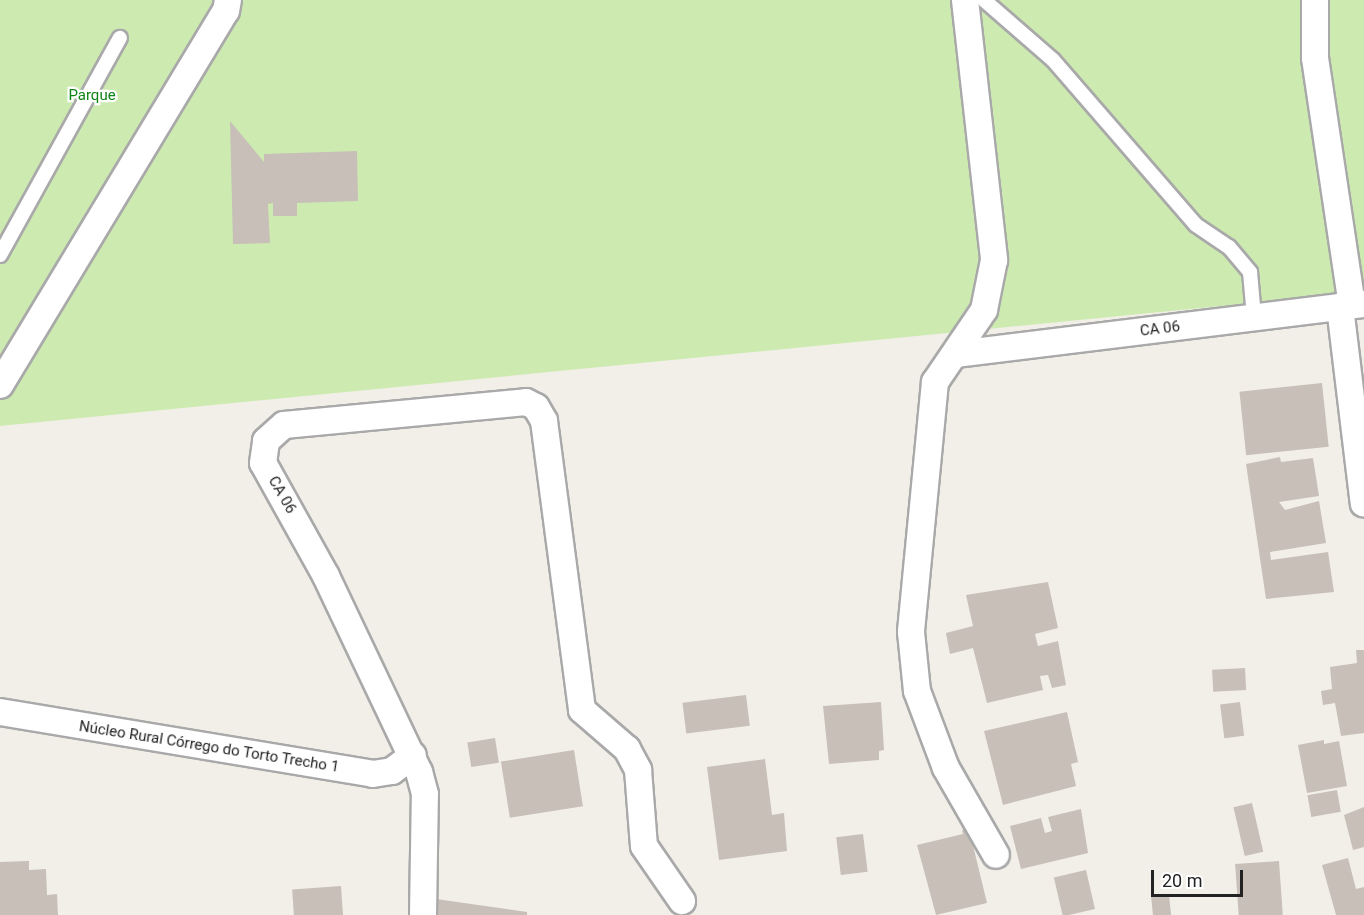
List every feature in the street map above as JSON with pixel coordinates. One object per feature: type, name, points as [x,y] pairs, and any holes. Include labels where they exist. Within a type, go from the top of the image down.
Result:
[{"type":"street","points":[[0,385],[226,11],[228,0]]},
{"type":"street","points":[[964,0],[994,260],[984,310],[935,382],[911,632],[917,691],[946,768],[996,855]]},
{"type":"street","points":[[1315,0],[1315,58],[1352,305],[1364,504]]},
{"type":"street","name":"CA 06","points":[[956,354],[1352,305]]},
{"type":"street","name":"CA 06","points":[[423,915],[425,794],[413,755],[326,576],[262,463],[266,441],[284,425],[526,402],[544,420],[582,710],[627,750],[638,770],[644,846],[682,901]]},
{"type":"street","name":"Núcleo Rural Córrego do Torto Trecho 1","points":[[0,712],[373,774],[392,771],[413,755]]},
{"type":"lane","points":[[984,0],[1053,60],[1196,225],[1229,247],[1250,272],[1254,317]]},
{"type":"lane","points":[[0,255],[120,38]]},
{"type":"green space","name":"Parque","points":[[0,0],[1364,0],[1364,292],[0,426]]},
{"type":"building","points":[[230,121],[264,162],[264,154],[357,151],[358,201],[297,203],[297,216],[273,216],[273,203],[268,204],[270,243],[233,244]]},
{"type":"building","points":[[1322,383],[1329,447],[1246,455],[1239,392]]},
{"type":"building","points":[[1280,457],[1281,462],[1313,458],[1319,496],[1279,502],[1285,510],[1319,501],[1326,543],[1270,552],[1271,560],[1328,552],[1334,592],[1266,599],[1246,464]]},
{"type":"building","points":[[1048,582],[1058,628],[1035,634],[1038,646],[1058,641],[1066,685],[1052,688],[1048,675],[1040,676],[1043,690],[987,703],[973,648],[950,654],[946,633],[973,626],[966,595]]},
{"type":"building","points":[[1356,650],[1364,650],[1364,733],[1341,736],[1335,703],[1323,705],[1321,691],[1332,689],[1330,667],[1357,663]]},
{"type":"building","points":[[1245,668],[1246,690],[1213,692],[1212,670]]},
{"type":"building","points":[[746,695],[750,726],[686,734],[682,703]]},
{"type":"building","points":[[881,702],[884,750],[879,751],[879,760],[829,764],[823,706]]},
{"type":"building","points":[[1240,702],[1244,736],[1224,738],[1220,704]]},
{"type":"building","points":[[1067,712],[1078,762],[1071,764],[1076,786],[1003,805],[984,731]]},
{"type":"building","points":[[495,738],[499,763],[471,767],[467,742]]},
{"type":"building","points":[[1324,740],[1324,744],[1339,741],[1347,786],[1307,793],[1298,745]]},
{"type":"building","points":[[574,750],[583,806],[510,818],[501,762]]},
{"type":"building","points":[[765,759],[772,815],[784,813],[787,851],[719,860],[707,767]]},
{"type":"building","points":[[1337,790],[1341,812],[1311,817],[1307,795]]},
{"type":"building","points":[[1252,803],[1263,852],[1245,856],[1233,807]]},
{"type":"building","points":[[1364,807],[1364,847],[1353,850],[1344,815]]},
{"type":"building","points":[[1081,809],[1088,853],[1021,869],[1010,826],[1041,818],[1045,833],[1052,831],[1048,817]]},
{"type":"building","points":[[969,829],[987,903],[936,915],[917,845],[963,834],[962,830]]},
{"type":"building","points":[[863,834],[868,872],[841,875],[836,837]]},
{"type":"building","points":[[1348,858],[1356,889],[1364,887],[1364,915],[1336,915],[1322,865]]},
{"type":"building","points":[[29,861],[29,870],[46,869],[47,895],[57,894],[58,915],[0,915],[0,862]]},
{"type":"building","points":[[1279,861],[1283,915],[1239,915],[1235,864]]},
{"type":"building","points":[[1086,870],[1095,909],[1063,915],[1054,877]]},
{"type":"building","points":[[341,886],[343,915],[294,915],[292,889]]},
{"type":"building","points":[[1169,895],[1171,915],[1153,915],[1151,897]]},
{"type":"building","points":[[436,899],[527,912],[527,915],[434,915]]}]
